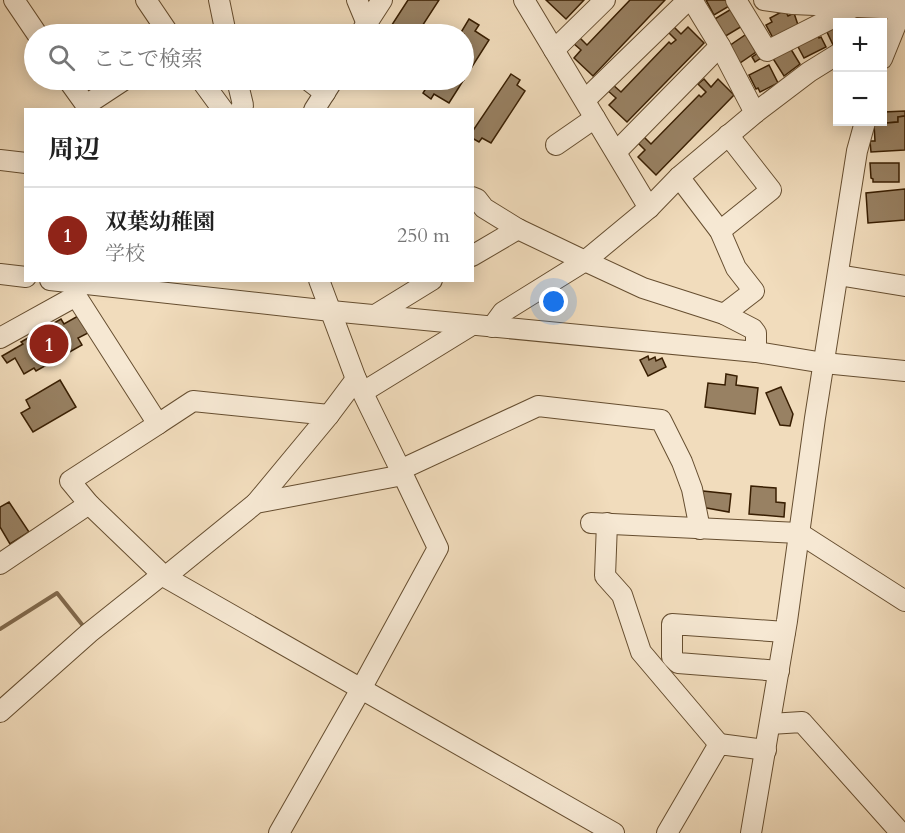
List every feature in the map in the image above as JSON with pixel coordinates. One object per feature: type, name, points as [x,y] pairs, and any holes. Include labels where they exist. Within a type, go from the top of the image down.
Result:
[{"type":"street","points":[[14,0],[30,24]]},
{"type":"street","points":[[146,0],[162,24]]},
{"type":"street","points":[[219,0],[224,24]]},
{"type":"street","points":[[357,0],[363,24]]},
{"type":"street","points":[[367,24],[382,0]]},
{"type":"street","points":[[524,0],[649,208]]},
{"type":"street","points":[[554,50],[605,0]]},
{"type":"street","points":[[585,100],[690,0],[720,46],[755,113]]},
{"type":"street","points":[[736,0],[767,51],[852,8]]},
{"type":"street","points":[[764,0],[852,8],[904,5],[889,49]]},
{"type":"street","points":[[616,152],[720,46]]},
{"type":"street","points":[[492,327],[502,312],[585,261],[649,208],[679,177],[728,135],[809,72],[833,57]]},
{"type":"street","points":[[75,90],[86,107],[110,90]]},
{"type":"street","points":[[208,90],[222,108]]},
{"type":"street","points":[[239,90],[243,105],[241,108]]},
{"type":"street","points":[[556,146],[595,118]]},
{"type":"street","points":[[751,833],[779,671],[857,151],[864,126]]},
{"type":"street","points":[[720,231],[771,190],[728,135]]},
{"type":"street","points":[[0,160],[24,163]]},
{"type":"street","points":[[679,177],[720,231],[736,268],[754,291],[724,314]]},
{"type":"street","points":[[474,198],[484,208],[518,229],[585,261],[643,288],[724,314],[753,329],[756,333],[756,352]]},
{"type":"street","points":[[474,255],[518,229]]},
{"type":"street","points":[[0,274],[24,278]]},
{"type":"street","points":[[838,275],[905,286]]},
{"type":"street","points":[[55,282],[77,290],[375,315],[756,352],[824,363],[905,371]]},
{"type":"street","points":[[279,833],[362,689],[438,548],[360,386],[320,282]]},
{"type":"street","points":[[375,315],[429,282]]},
{"type":"street","points":[[0,338],[77,290]]},
{"type":"street","points":[[77,290],[158,424]]},
{"type":"street","points":[[0,712],[89,633],[256,503],[329,415],[360,386],[472,325]]},
{"type":"street","points":[[329,415],[194,401],[70,481],[89,504],[164,575],[614,833]]},
{"type":"street","points":[[256,503],[401,472],[538,406],[661,420],[682,462],[692,489],[700,529]]},
{"type":"street","points":[[0,564],[89,504]]},
{"type":"street","points":[[766,750],[719,744],[641,652],[622,595],[605,576],[599,523],[798,533],[905,601]]},
{"type":"street","points":[[779,671],[678,663],[672,657],[672,624],[785,632]]},
{"type":"street","points":[[770,724],[802,722],[901,833]]},
{"type":"street","points":[[667,833],[719,744]]},
{"type":"building","points":[[408,0],[439,0],[423,24],[392,24]]},
{"type":"building","points":[[546,0],[584,0],[566,19]]},
{"type":"building","points":[[630,0],[665,0],[593,76],[574,58],[581,50],[573,43],[579,37],[587,45]]},
{"type":"building","points":[[706,0],[728,0],[731,5],[714,15]]},
{"type":"building","points":[[733,8],[744,25],[724,37],[713,20]]},
{"type":"building","points":[[785,10],[788,16],[794,13],[798,25],[773,38],[766,25],[772,22],[770,18]]},
{"type":"building","points":[[469,19],[479,25],[475,31],[489,40],[474,63],[474,24],[466,24]]},
{"type":"building","points":[[673,26],[681,34],[688,27],[704,43],[627,122],[609,105],[616,98],[607,90],[612,84],[621,92],[669,42],[671,44],[676,40],[668,32]]},
{"type":"building","points":[[833,29],[833,45],[827,32]]},
{"type":"building","points":[[748,33],[758,46],[754,49],[756,52],[740,63],[729,46]]},
{"type":"building","points":[[818,35],[826,47],[804,58],[796,43]]},
{"type":"building","points":[[789,46],[800,64],[784,76],[772,57]]},
{"type":"building","points":[[761,51],[764,56],[755,62],[752,57]]},
{"type":"building","points":[[769,65],[778,83],[760,92],[749,75]]},
{"type":"building","points":[[511,74],[520,80],[517,85],[525,91],[491,143],[482,138],[479,142],[474,139],[474,129]]},
{"type":"building","points":[[704,79],[711,87],[718,79],[734,95],[656,175],[638,157],[645,150],[637,142],[643,136],[651,144],[699,95],[701,97],[706,92],[698,84]]},
{"type":"building","points":[[425,90],[457,90],[449,103],[434,94],[431,99],[423,93]]},
{"type":"building","points":[[905,111],[905,116],[898,117],[898,122],[887,123],[887,112]]},
{"type":"building","points":[[905,116],[905,150],[871,152],[870,141],[875,141],[874,126],[887,126],[887,123],[898,122],[898,117]]},
{"type":"building","points":[[870,163],[899,163],[899,182],[873,182]]},
{"type":"building","points":[[905,189],[905,220],[868,223],[866,193]]},
{"type":"building","points":[[78,316],[88,333],[78,338],[82,345],[36,371],[34,368],[24,374],[15,358],[7,363],[2,356],[61,319],[64,324]]},
{"type":"building","points":[[648,356],[649,360],[655,357],[656,361],[662,358],[666,367],[648,376],[640,360]]},
{"type":"building","points":[[726,374],[737,376],[736,385],[758,388],[755,414],[705,407],[708,383],[725,385]]},
{"type":"building","points":[[60,380],[76,407],[33,432],[21,413],[30,408],[26,400]]},
{"type":"building","points":[[781,387],[793,414],[790,426],[780,425],[766,393]]},
{"type":"building","points":[[751,486],[776,488],[776,502],[785,503],[784,517],[749,514]]},
{"type":"building","points":[[703,491],[731,494],[729,512],[701,507]]},
{"type":"building","points":[[9,502],[29,532],[10,544],[0,527],[0,507]]},
{"type":"waterway","points":[[0,629],[57,593],[85,626]]},
{"type":"place","name":"双葉幼稚園","points":[[49,344]]}]
